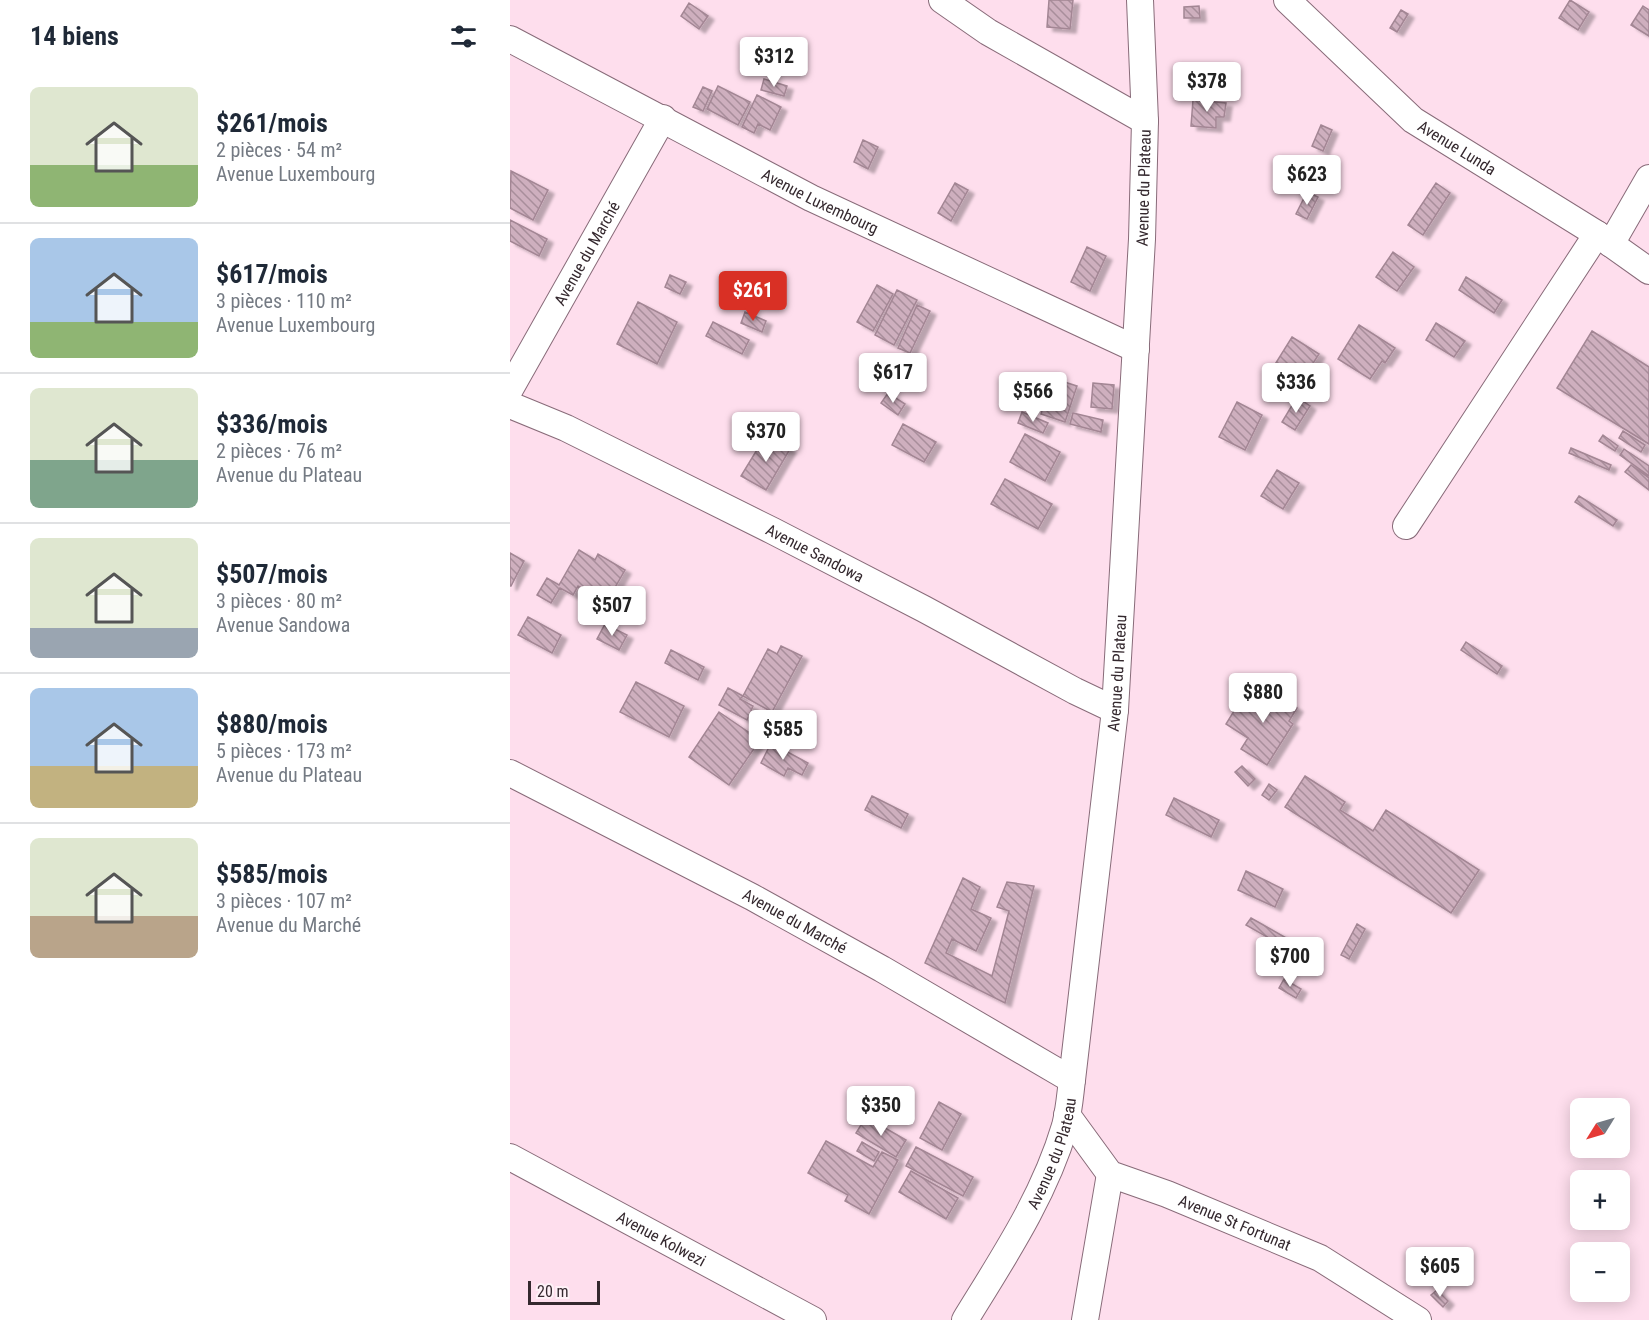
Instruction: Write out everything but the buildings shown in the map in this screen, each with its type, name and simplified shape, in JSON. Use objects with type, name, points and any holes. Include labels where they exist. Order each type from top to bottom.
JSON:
[{"type":"street","points":[[942,0],[988,32],[1145,121]]},
{"type":"street","name":"Avenue du Plateau","points":[[965,1320],[1021,1229],[1050,1166],[1067,1115],[1072,1080],[1115,710],[1142,239],[1145,121],[1140,0]]},
{"type":"street","name":"Avenue Lunda","points":[[1287,0],[1413,120],[1604,239],[1649,271]]},
{"type":"street","name":"Avenue Luxembourg","points":[[510,39],[811,198],[1136,349]]},
{"type":"street","name":"Avenue du Marché","points":[[510,389],[663,118]]},
{"type":"street","points":[[1406,526],[1604,239],[1649,178]]},
{"type":"street","name":"Avenue Sandowa","points":[[510,405],[566,429],[773,531],[1115,710]]},
{"type":"street","name":"Avenue du Marché","points":[[510,773],[752,897],[882,969],[1072,1080]]},
{"type":"street","points":[[1067,1115],[1110,1174],[1085,1320]]},
{"type":"street","name":"Avenue Kolwezi","points":[[510,1157],[813,1320]]},
{"type":"street","name":"Avenue St Fortunat","points":[[1110,1174],[1167,1194],[1320,1258],[1418,1320]]}]
